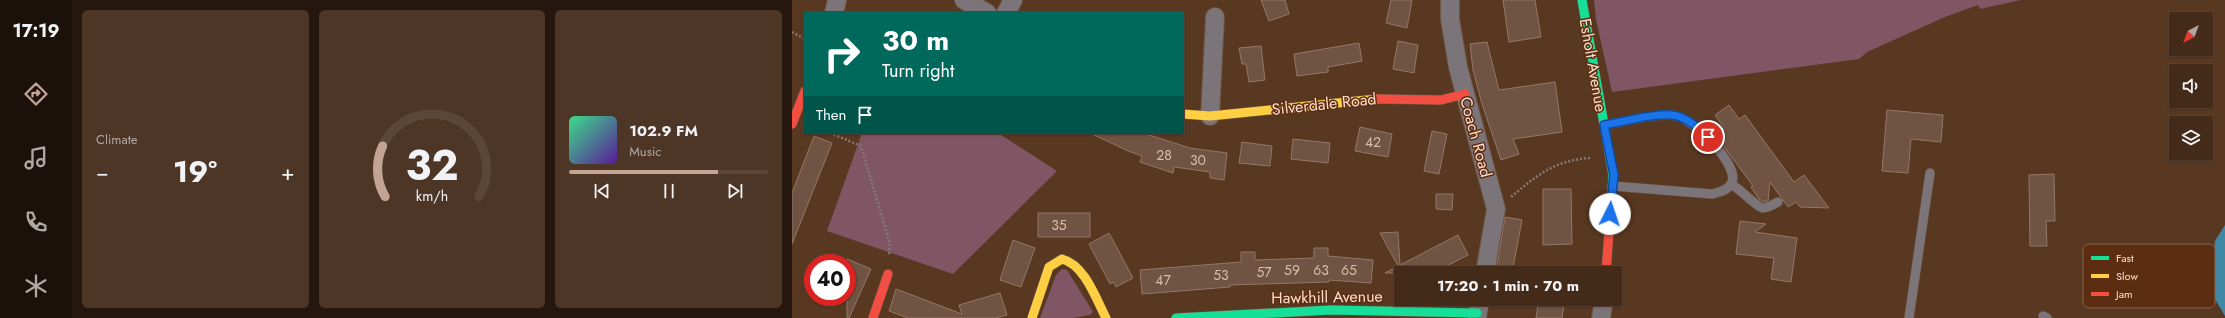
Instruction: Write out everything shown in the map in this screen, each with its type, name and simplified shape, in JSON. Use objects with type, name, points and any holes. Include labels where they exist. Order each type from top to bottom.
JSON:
[{"type":"street","points":[[834,12],[837,0]]},
{"type":"street","points":[[964,0],[985,12]]},
{"type":"street","points":[[1007,12],[1013,0]]},
{"type":"street","name":"Coach Road","points":[[1450,0],[1450,19],[1465,94],[1496,209],[1485,266]]},
{"type":"street","name":"Esholt Avenue","points":[[1582,0],[1614,175],[1606,266]]},
{"type":"street","points":[[1210,116],[1215,17]]},
{"type":"street","points":[[792,124],[804,94]]},
{"type":"street","name":"Silverdale Road","points":[[1184,114],[1210,116],[1366,99],[1396,98],[1441,100],[1465,94]]},
{"type":"street","points":[[1032,318],[1050,267],[1055,261],[1063,259],[1071,262],[1078,268],[1106,318]]},
{"type":"street","points":[[873,318],[888,274]]},
{"type":"street","points":[[1601,318],[1603,306]]},
{"type":"street","name":"Hawkhill Avenue","points":[[1176,318],[1331,310],[1478,310]]},
{"type":"lane","points":[[1604,125],[1667,114],[1679,116],[1699,129],[1720,152],[1731,168],[1732,184]]},
{"type":"lane","points":[[1910,318],[1930,173]]},
{"type":"lane","points":[[1612,186],[1712,194],[1720,192],[1732,184]]},
{"type":"lane","points":[[1732,184],[1743,191],[1760,208],[1764,208],[1778,202]]},
{"type":"path","points":[[792,32],[804,38]]},
{"type":"path","points":[[832,134],[860,146],[890,244],[888,274]]},
{"type":"path","points":[[1496,209],[1540,172],[1573,159],[1610,158]]},
{"type":"shaded area","points":[[1594,0],[2021,0],[1980,9],[1978,5],[1945,17],[1867,52],[1859,59],[1612,92],[1596,19]]},
{"type":"shaded area","points":[[862,134],[1000,134],[1057,171],[953,274],[827,231]]},
{"type":"shaded area","points":[[1062,269],[1067,270],[1093,312],[1090,315],[1073,318],[1040,318],[1056,275]]},
{"type":"water","points":[[2225,225],[2225,316],[2215,299],[2215,241]]},
{"type":"building","points":[[1261,0],[1285,0],[1289,14],[1269,21]]},
{"type":"building","points":[[1391,0],[1412,0],[1407,28],[1386,23]]},
{"type":"building","points":[[1503,0],[1535,0],[1541,37],[1509,42]]},
{"type":"building","points":[[1398,41],[1418,45],[1414,73],[1393,69]]},
{"type":"building","points":[[1487,42],[1499,90],[1555,82],[1562,132],[1513,139],[1519,154],[1501,160],[1482,104],[1473,70],[1470,44]]},
{"type":"building","points":[[1359,43],[1362,61],[1328,67],[1328,72],[1297,76],[1294,54]]},
{"type":"building","points":[[1261,46],[1265,80],[1249,82],[1246,64],[1242,64],[1239,48]]},
{"type":"building","points":[[1729,105],[1739,119],[1745,115],[1794,182],[1804,175],[1829,208],[1800,207],[1796,202],[1788,207],[1770,182],[1768,201],[1764,202],[1759,199],[1751,187],[1753,186],[1722,144],[1726,141],[1719,131],[1724,128],[1715,115]]},
{"type":"building","points":[[1887,110],[1943,115],[1941,142],[1911,139],[1908,173],[1882,171]]},
{"type":"building","points":[[1360,127],[1392,134],[1388,157],[1355,151]]},
{"type":"building","points":[[1432,131],[1447,134],[1439,174],[1424,171]]},
{"type":"building","points":[[1092,134],[1146,134],[1190,148],[1227,153],[1224,180],[1210,178],[1210,172],[1174,167],[1173,173],[1140,162],[1142,156]]},
{"type":"building","points":[[814,136],[832,143],[792,244],[792,193]]},
{"type":"building","points":[[1293,139],[1330,143],[1328,163],[1291,159]]},
{"type":"building","points":[[1242,142],[1272,146],[1270,166],[1239,163]]},
{"type":"building","points":[[2054,174],[2055,221],[2046,221],[2047,246],[2030,246],[2029,175]]},
{"type":"building","points":[[1543,189],[1571,189],[1572,244],[1543,245]]},
{"type":"building","points":[[1436,194],[1453,194],[1452,210],[1436,209]]},
{"type":"building","points":[[1038,213],[1090,213],[1090,237],[1038,237]]},
{"type":"building","points":[[1505,217],[1522,220],[1513,266],[1497,266]]},
{"type":"building","points":[[1740,221],[1766,224],[1755,232],[1797,238],[1791,282],[1771,279],[1774,258],[1736,254]]},
{"type":"building","points":[[1398,232],[1400,265],[1458,235],[1468,255],[1447,266],[1398,266],[1380,233]]},
{"type":"building","points":[[1109,233],[1133,278],[1116,287],[1113,282],[1110,284],[1089,244]]},
{"type":"building","points":[[1013,240],[1035,248],[1021,287],[1000,280]]},
{"type":"building","points":[[1314,248],[1328,248],[1328,256],[1373,260],[1371,283],[1329,280],[1329,282],[1230,285],[1230,287],[1142,294],[1140,270],[1241,262],[1241,252],[1255,252],[1255,260],[1314,258]]},
{"type":"building","points":[[856,263],[871,269],[856,302]]},
{"type":"building","points":[[1394,268],[1394,273],[1385,273]]},
{"type":"building","points":[[896,289],[962,314],[959,305],[1000,293],[1007,315],[995,318],[908,318],[889,311]]},
{"type":"building","points":[[847,306],[854,306],[849,318],[847,318]]},
{"type":"building","points":[[1538,306],[1564,306],[1562,318],[1536,318]]},
{"type":"traffic: fast","points":[[1582,0],[1613,175],[1611,204]]},
{"type":"traffic: fast","points":[[1176,318],[1331,310],[1477,313]]},
{"type":"traffic: slow","points":[[1184,114],[1210,116],[1377,99]]},
{"type":"traffic: slow","points":[[1032,318],[1049,267],[1062,259],[1070,262],[1083,275],[1094,293],[1106,318]]},
{"type":"traffic: jam","points":[[792,124],[804,94]]},
{"type":"traffic: jam","points":[[1377,99],[1441,100],[1465,94]]},
{"type":"traffic: jam","points":[[1607,266],[1611,204]]},
{"type":"traffic: jam","points":[[873,318],[888,274]]},
{"type":"route","points":[[1610,214],[1614,175],[1604,125],[1667,114],[1679,116],[1689,121],[1708,137]]}]
